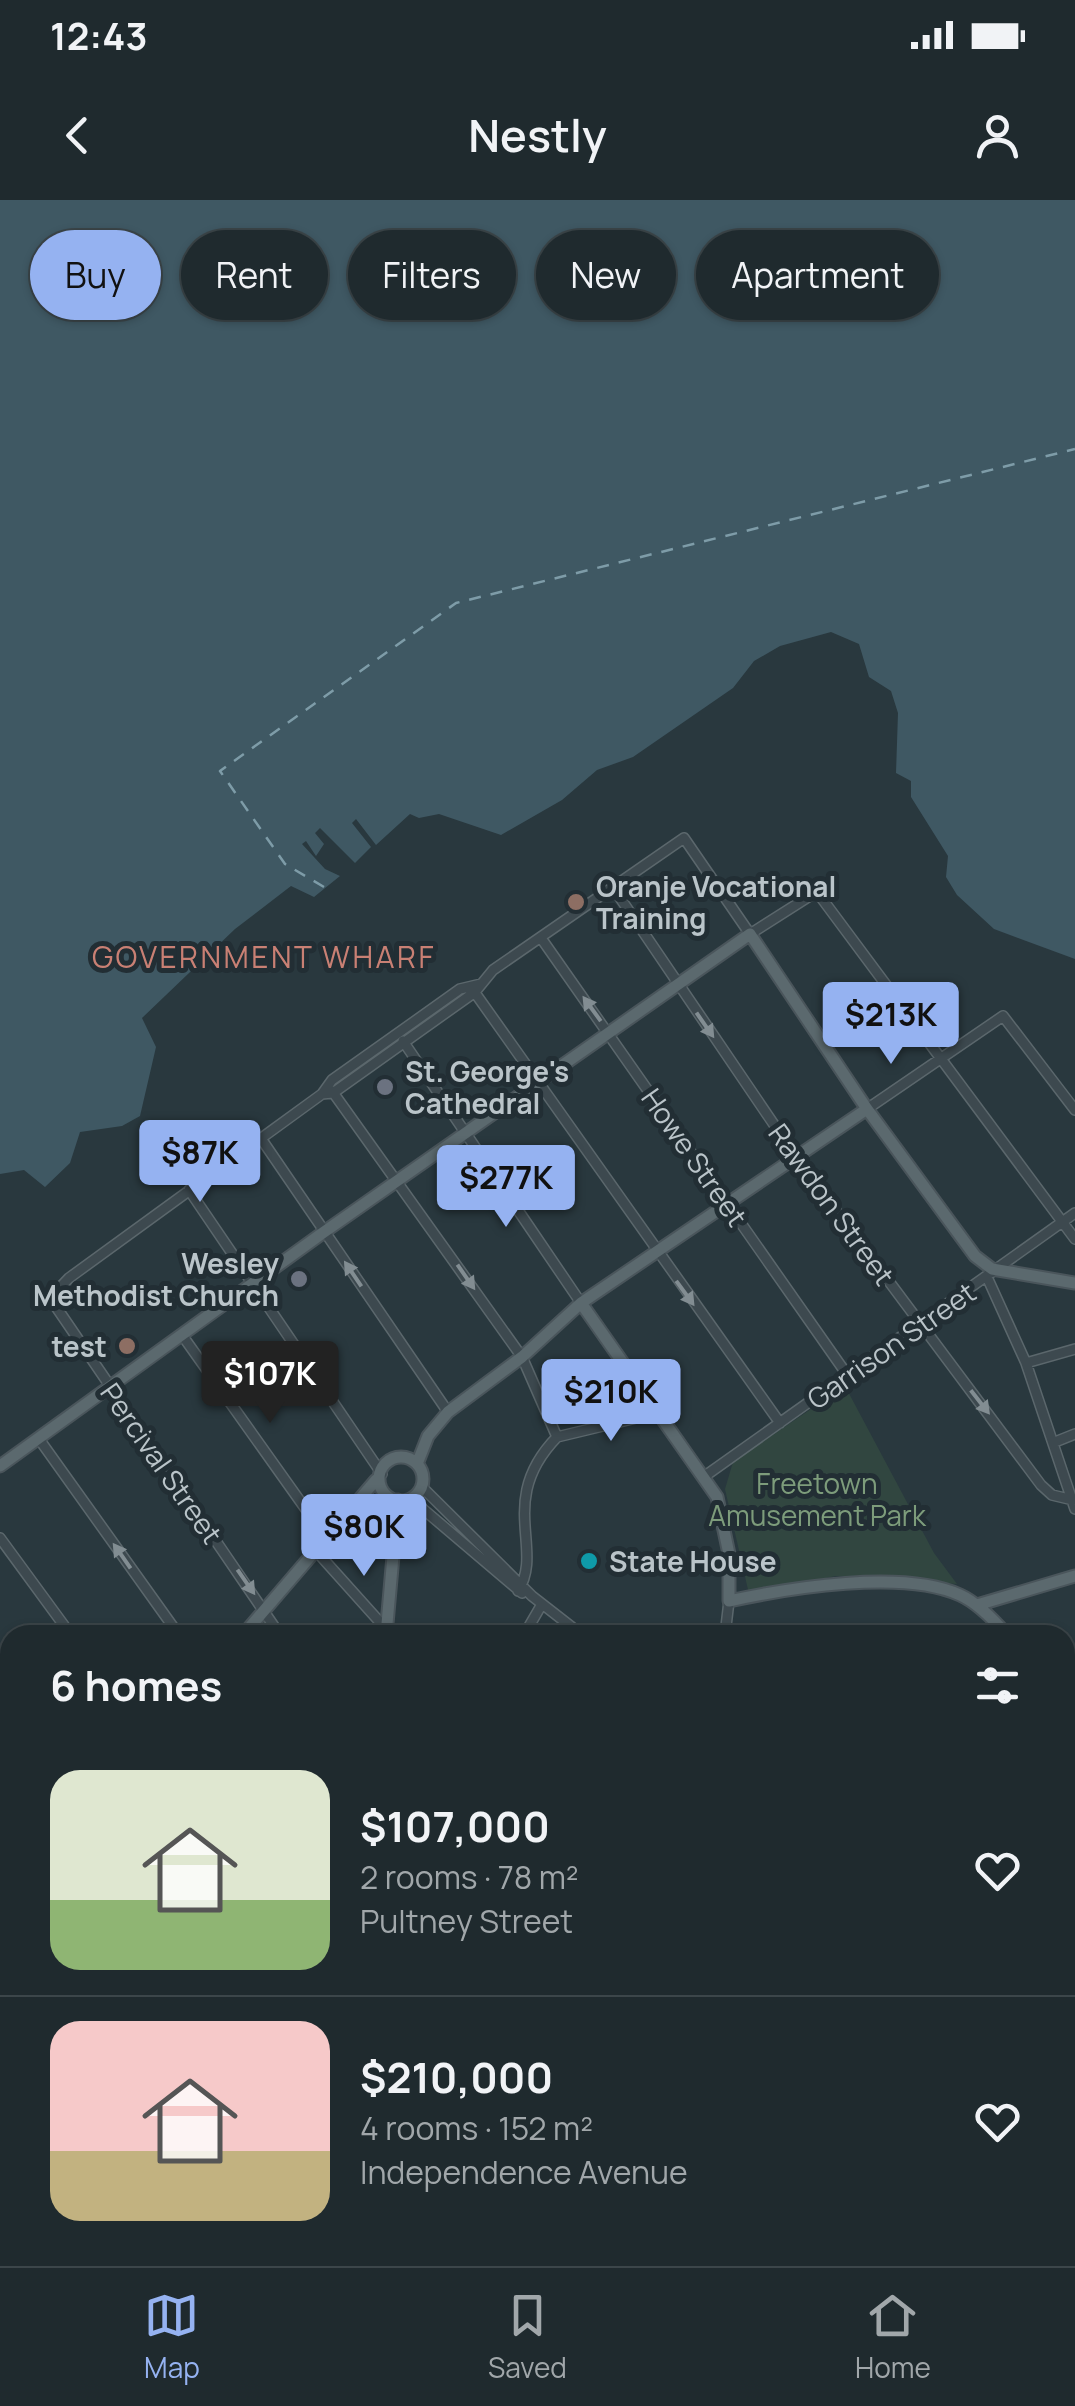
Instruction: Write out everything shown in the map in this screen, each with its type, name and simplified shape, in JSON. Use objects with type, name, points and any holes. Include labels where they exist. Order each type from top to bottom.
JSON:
[{"type":"main road","points":[[0,1466],[462,1134],[750,934],[867,1109],[990,1273],[1075,1283]]},
{"type":"main road","points":[[252,1625],[398,1455],[428,1436],[448,1412],[522,1357],[581,1303],[867,1109]]},
{"type":"main road","points":[[581,1303],[704,1476],[724,1522],[729,1600],[795,1587],[865,1584],[949,1590],[977,1605],[997,1625]]},
{"type":"main road","points":[[352,1508],[396,1498],[422,1486],[418,1464],[428,1436]]},
{"type":"main road","points":[[398,1455],[418,1464]]},
{"type":"main road","points":[[379,1477],[396,1498]]},
{"type":"main road","points":[[388,1625],[396,1522],[387,1512],[396,1498]]},
{"type":"main road","points":[[977,1605],[1075,1576]]},
{"type":"street","points":[[379,1477],[254,1282],[189,1190],[684,838],[750,934],[818,894],[1075,1239]]},
{"type":"street","name":"Rawdon Street","points":[[612,886],[796,1157],[1041,1485],[1052,1495],[1073,1498]]},
{"type":"street","name":"Howe Street","points":[[541,938],[848,1376]]},
{"type":"street","points":[[475,987],[655,1252],[780,1423]]},
{"type":"street","points":[[867,1109],[1003,1016],[1075,1110]]},
{"type":"street","points":[[401,1039],[462,1134],[581,1303]]},
{"type":"street","points":[[327,1091],[522,1357],[557,1437]]},
{"type":"street","points":[[262,1140],[448,1412]]},
{"type":"street","name":"Percival Street","points":[[189,1190],[55,1290],[50,1298],[55,1311],[274,1625]]},
{"type":"street","name":"Garrison Street","points":[[704,1476],[1075,1213]]},
{"type":"street","points":[[990,1273],[1073,1498]]},
{"type":"street","points":[[182,1335],[327,1539]]},
{"type":"street","points":[[1026,1363],[1075,1349]]},
{"type":"street","points":[[520,1587],[526,1488],[539,1458],[557,1437],[657,1413]]},
{"type":"street","points":[[1055,1442],[1075,1434]]},
{"type":"street","points":[[39,1439],[172,1625]]},
{"type":"street","points":[[422,1486],[520,1587]]},
{"type":"street","points":[[396,1498],[567,1625]]},
{"type":"street","points":[[0,1538],[65,1625]]},
{"type":"street","points":[[317,1552],[380,1625]]},
{"type":"street","points":[[726,1625],[729,1600]]},
{"type":"street","points":[[530,1625],[542,1604]]},
{"type":"green space","name":"Freetown Amusement Park","points":[[845,1386],[934,1553],[957,1584],[836,1576],[749,1594],[725,1489],[733,1462]]},
{"type":"water","points":[[0,200],[1075,200],[1075,959],[994,929],[957,895],[946,877],[948,856],[911,797],[911,781],[896,773],[898,713],[891,691],[869,677],[859,644],[831,632],[780,646],[754,661],[733,688],[633,757],[597,770],[562,800],[501,835],[439,814],[419,818],[410,814],[376,845],[356,819],[352,823],[371,847],[355,863],[320,828],[315,833],[324,844],[316,856],[306,841],[302,844],[325,869],[340,876],[314,897],[291,886],[235,929],[142,1018],[156,1047],[140,1116],[122,1126],[80,1132],[70,1163],[45,1187],[24,1170],[0,1174]]},
{"type":"ferry route","points":[[324,887],[285,864],[220,771],[456,603],[1075,449]]},
{"type":"place","name":"Oranje Vocational Training","points":[[576,902]]},
{"type":"place","name":"St. George's Cathedral","points":[[385,1087]]},
{"type":"place","name":"Wesley Methodist Church","points":[[299,1279]]},
{"type":"place","name":"test","points":[[127,1346]]},
{"type":"place","name":"State House","points":[[589,1561]]},
{"type":"district","name":"GOVERNMENT WHARF","points":[[264,956]]}]
